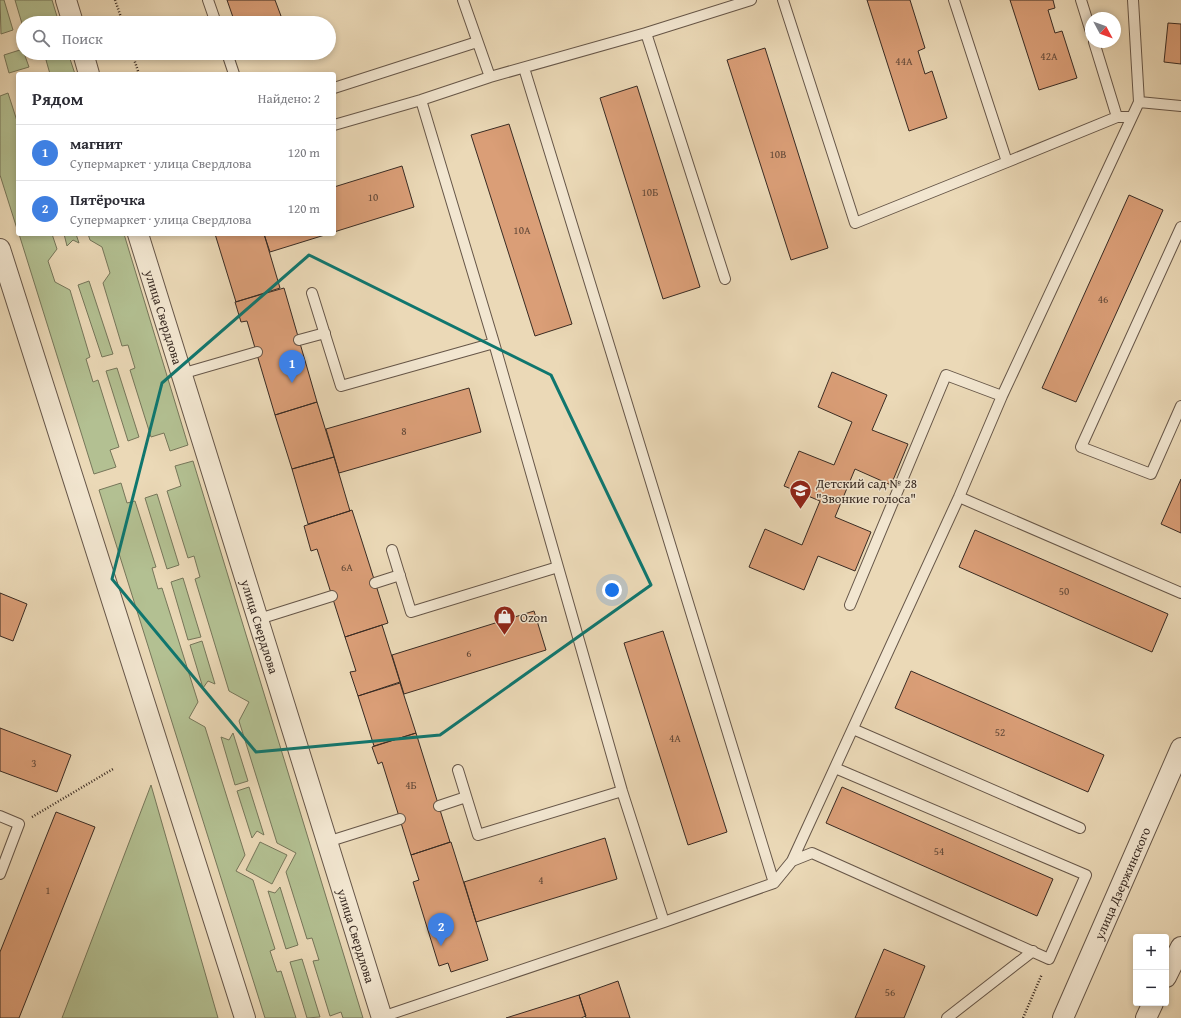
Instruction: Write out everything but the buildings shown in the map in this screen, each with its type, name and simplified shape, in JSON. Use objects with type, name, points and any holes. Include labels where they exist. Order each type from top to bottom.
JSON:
[{"type":"street","points":[[66,0],[71,16]]},
{"type":"street","points":[[85,60],[88,72]]},
{"type":"street","name":"улица Свердлова","points":[[139,236],[382,1018]]},
{"type":"street","points":[[0,249],[245,1018]]},
{"type":"street","name":"улица Дзержинского","points":[[1063,1018],[1181,748]]},
{"type":"street","points":[[1169,971],[1181,947]]},
{"type":"street","points":[[1146,1018],[1152,1006]]},
{"type":"lane","points":[[208,0],[214,16]]},
{"type":"lane","points":[[463,0],[490,77]]},
{"type":"lane","points":[[336,124],[421,100],[490,77],[646,33],[751,0]]},
{"type":"lane","points":[[783,0],[855,224],[1118,117],[1132,117]]},
{"type":"lane","points":[[954,0],[1007,162]]},
{"type":"lane","points":[[1081,0],[1085,13]]},
{"type":"lane","points":[[382,1018],[664,922],[774,882],[792,861],[959,497],[1002,396],[1139,102],[1133,0]]},
{"type":"lane","points":[[646,33],[726,279]]},
{"type":"lane","points":[[336,87],[477,42]]},
{"type":"lane","points":[[1096,48],[1118,117]]},
{"type":"lane","points":[[229,60],[233,72]]},
{"type":"lane","points":[[524,68],[774,882]]},
{"type":"lane","points":[[421,100],[494,343],[622,791],[664,922]]},
{"type":"lane","points":[[1139,102],[1181,106]]},
{"type":"lane","points":[[1181,227],[1081,447],[1151,474],[1181,406]]},
{"type":"lane","points":[[312,293],[341,386],[494,343]]},
{"type":"lane","points":[[299,340],[325,333]]},
{"type":"lane","points":[[181,374],[257,352]]},
{"type":"lane","points":[[850,605],[946,375],[1002,396]]},
{"type":"lane","points":[[959,497],[1181,593]]},
{"type":"lane","points":[[392,550],[411,612],[558,567]]},
{"type":"lane","points":[[375,583],[400,575]]},
{"type":"lane","points":[[259,619],[332,596]]},
{"type":"lane","points":[[853,729],[1080,828]]},
{"type":"lane","points":[[792,861],[812,853],[1049,958],[1086,876],[835,768]]},
{"type":"lane","points":[[458,770],[478,835],[622,791]]},
{"type":"lane","points":[[439,806],[466,797]]},
{"type":"lane","points":[[0,816],[19,824],[0,874]]},
{"type":"lane","points":[[327,842],[400,819]]},
{"type":"lane","points":[[947,1018],[1033,951]]},
{"type":"path","points":[[115,0],[120,16]]},
{"type":"path","points":[[134,60],[138,72]]},
{"type":"path","points":[[19,824],[113,769]]},
{"type":"path","points":[[1023,1018],[1049,958]]},
{"type":"highlighted area","points":[[309,255],[551,375],[651,585],[440,735],[256,752],[112,579],[162,383]]},
{"type":"green space","points":[[0,0],[4,0],[13,30],[1,34]]},
{"type":"green space","points":[[15,0],[52,0],[57,16],[20,16]]},
{"type":"green space","points":[[16,51],[16,60],[26,60],[29,67],[9,73],[4,55]]},
{"type":"green space","points":[[46,60],[70,60],[74,72],[49,72]]},
{"type":"green space","points":[[8,93],[16,118],[16,226],[0,175],[0,96]]},
{"type":"green space","points":[[20,236],[53,236],[57,249],[48,261],[55,282],[70,290],[90,357],[86,359],[93,382],[98,380],[119,447],[110,450],[116,467],[94,474]]},
{"type":"green space","points":[[64,236],[77,236],[79,243],[73,240],[67,246]]},
{"type":"green space","points":[[89,236],[125,236],[188,445],[170,451],[164,433],[151,437],[130,370],[135,368],[128,345],[122,346],[103,283],[110,273],[102,247],[90,240]]},
{"type":"green space","points":[[89,281],[113,354],[102,357],[78,285]]},
{"type":"green space","points":[[117,368],[139,437],[128,441],[106,371]]},
{"type":"green space","points":[[193,461],[363,1018],[343,1018],[341,1012],[330,1016],[313,961],[319,960],[312,938],[307,939],[286,872],[296,853],[277,843],[239,721],[249,702],[229,691],[195,579],[200,577],[194,556],[188,558],[167,491],[181,486],[175,466]]},
{"type":"green space","points":[[121,483],[127,503],[135,501],[156,567],[152,568],[158,589],[162,588],[198,702],[189,718],[205,727],[245,855],[236,871],[253,880],[275,949],[270,951],[277,972],[281,971],[296,1018],[265,1018],[99,490]]},
{"type":"green space","points":[[157,494],[179,565],[167,569],[145,498]]},
{"type":"green space","points":[[183,578],[201,637],[188,640],[171,582]]},
{"type":"green space","points":[[202,641],[215,684],[208,681],[203,688],[190,645]]},
{"type":"green space","points":[[233,733],[248,781],[235,785],[221,737],[229,740]]},
{"type":"green space","points":[[151,785],[218,1018],[62,1018]]},
{"type":"green space","points":[[249,787],[264,835],[257,831],[252,838],[237,791]]},
{"type":"green space","points":[[260,842],[287,855],[272,884],[246,870]]},
{"type":"green space","points":[[280,887],[298,945],[286,949],[268,891],[275,893]]},
{"type":"green space","points":[[302,959],[320,1017],[307,1018],[290,962]]},
{"type":"place","name":"магнит","points":[[292,383]]},
{"type":"place","name":"Детский сад № 28 \"Звонкие голоса\"","points":[[800,510]]},
{"type":"place","name":"Ozon","points":[[505,636]]},
{"type":"place","name":"Пятёрочка","points":[[441,946]]}]
